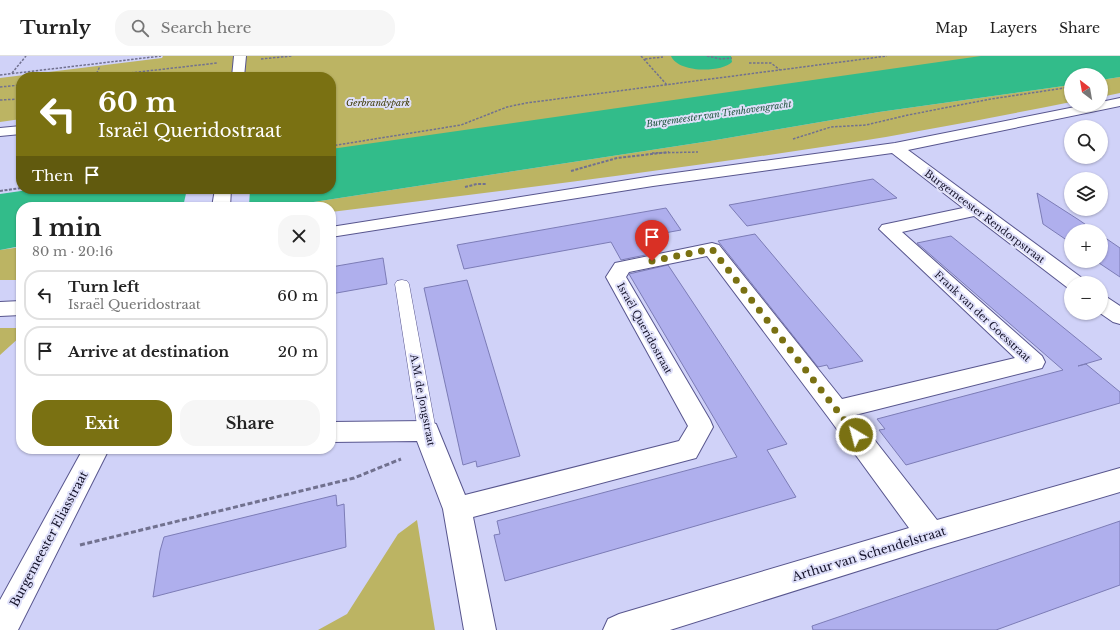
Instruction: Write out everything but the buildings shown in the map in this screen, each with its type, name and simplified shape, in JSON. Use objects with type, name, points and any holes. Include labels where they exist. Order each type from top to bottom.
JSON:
[{"type":"street","points":[[239,72],[240,59]]},
{"type":"street","points":[[336,231],[653,181],[895,148],[1120,102]]},
{"type":"street","points":[[2,135],[16,131]]},
{"type":"street","name":"Burgemeester Rendorpstraat","points":[[895,148],[1066,276]]},
{"type":"street","name":"Frank van der Goesstraat","points":[[837,410],[1034,362],[888,229],[977,210]]},
{"type":"street","name":"Israël Queridostraat","points":[[457,509],[687,450],[701,427],[616,277],[622,267],[712,249],[837,410],[931,535]]},
{"type":"street","points":[[0,309],[16,308]]},
{"type":"street","points":[[1108,308],[1120,317]]},
{"type":"street","points":[[336,432],[429,439]]},
{"type":"street","name":"A.M. de Jongstraat","points":[[429,439],[457,509],[480,630]]},
{"type":"street","name":"Burgemeester Eliasstraat","points":[[1,630],[93,454]]},
{"type":"street","name":"Arthur van Schendelstraat","points":[[619,630],[650,626],[931,535],[1120,480]]},
{"type":"lane","name":"A.M. de Jongstraat","points":[[402,284],[429,439]]},
{"type":"path","points":[[12,73],[26,56]]},
{"type":"path","points":[[21,72],[161,56]]},
{"type":"path","points":[[240,59],[292,56]]},
{"type":"path","points":[[641,56],[667,85]]},
{"type":"path","points":[[707,56],[721,59],[732,58]]},
{"type":"path","points":[[336,145],[462,125],[507,108],[526,103],[887,56]]},
{"type":"path","points":[[644,59],[663,57]]},
{"type":"path","points":[[142,72],[216,64],[217,60]]},
{"type":"path","points":[[749,63],[772,63],[781,70]]},
{"type":"path","points":[[97,72],[100,66]]},
{"type":"path","points":[[0,75],[16,73]]},
{"type":"path","points":[[0,87],[16,85]]},
{"type":"path","points":[[791,139],[832,127],[866,124],[991,99],[1064,88]]},
{"type":"path","points":[[0,100],[16,99]]},
{"type":"path","points":[[568,172],[581,167],[624,157],[678,151],[701,152]]},
{"type":"path","points":[[464,188],[477,184],[490,184]]},
{"type":"path","points":[[0,191],[16,189]]},
{"type":"path","points":[[40,555],[354,478],[429,439]]},
{"type":"green space","name":"Gerbrandypark","points":[[163,56],[1033,56],[336,156],[336,72],[49,72],[162,58]]},
{"type":"green space","name":"Gerbrandypark","points":[[16,76],[16,120],[0,122],[0,78]]},
{"type":"green space","points":[[1120,77],[1120,93],[1108,96],[1108,79]]},
{"type":"green space","points":[[1064,86],[1064,103],[928,129],[778,154],[336,211],[336,202],[314,202],[710,141],[879,112]]},
{"type":"green space","points":[[16,248],[16,280],[0,280],[0,250]]},
{"type":"green space","points":[[0,328],[16,328],[16,341],[0,355]]},
{"type":"green space","points":[[417,520],[435,630],[318,630],[347,614],[398,534]]},
{"type":"water","points":[[671,56],[731,56],[732,62],[727,66],[719,68],[700,70],[682,66],[675,62]]},
{"type":"water","name":"Burgemeester van Tienhovengracht","points":[[981,56],[1120,56],[1120,77],[1108,79],[1108,68],[1064,68],[1064,86],[879,112],[710,141],[314,202],[16,202],[16,247],[0,250],[0,194],[16,192],[16,194],[336,194],[336,148]]},
{"type":"pier","points":[[186,194],[250,194],[249,202],[184,202]]},
{"type":"route","points":[[652,261],[712,249],[856,435]]}]
